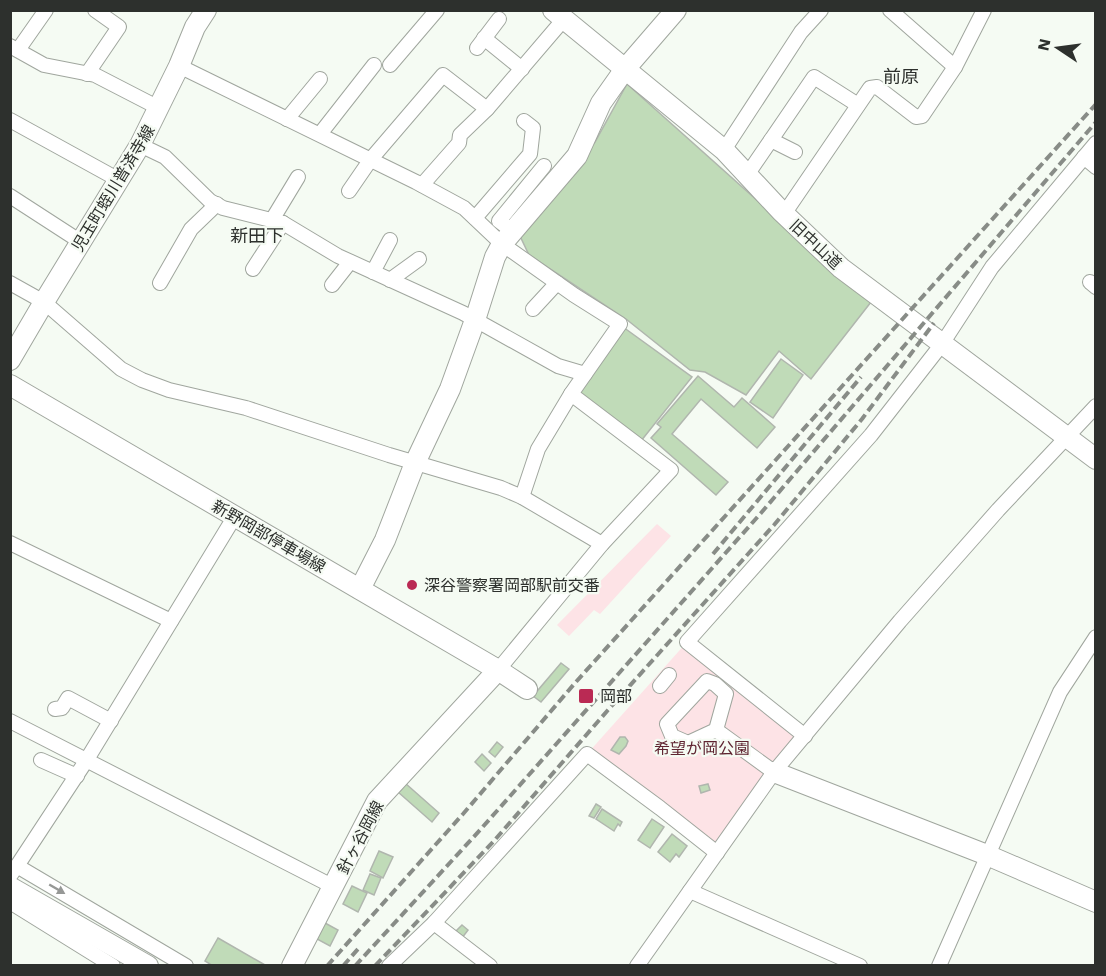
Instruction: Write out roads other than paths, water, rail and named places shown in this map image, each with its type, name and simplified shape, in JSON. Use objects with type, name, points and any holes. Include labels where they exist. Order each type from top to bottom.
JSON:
[{"type":"street","points":[[46,10],[14,48],[44,65],[95,75],[159,108]]},
{"type":"street","points":[[87,74],[119,27],[95,10]]},
{"type":"street","name":"児玉町蛭川普済寺線","points":[[10,360],[140,145],[179,66],[195,27],[206,10]]},
{"type":"street","points":[[390,65],[436,10]]},
{"type":"street","points":[[360,589],[385,540],[415,463],[450,389],[495,257],[507,238],[577,156],[601,104],[625,69],[676,10]]},
{"type":"street","points":[[724,150],[801,32],[821,10]]},
{"type":"street","points":[[890,10],[955,67]]},
{"type":"street","points":[[784,214],[870,88],[877,87],[916,117],[922,116],[955,67],[984,10]]},
{"type":"street","points":[[422,185],[459,143],[460,135],[487,109],[522,69],[559,15]]},
{"type":"street","name":"旧中山道","points":[[559,15],[724,150],[784,214],[841,268],[1095,459]]},
{"type":"street","points":[[499,19],[481,43],[522,69]]},
{"type":"street","points":[[320,135],[374,65]]},
{"type":"street","points":[[179,66],[465,208],[475,218],[507,238],[557,283],[620,324],[571,394],[538,449],[522,497]]},
{"type":"street","points":[[350,191],[370,159],[443,75],[487,109]]},
{"type":"street","points":[[747,175],[814,77],[858,105]]},
{"type":"street","points":[[287,119],[320,79]]},
{"type":"street","points":[[10,120],[120,180]]},
{"type":"street","points":[[475,218],[530,154],[533,128],[524,121]]},
{"type":"street","points":[[771,140],[795,152]]},
{"type":"street","points":[[805,736],[687,642],[871,435],[942,345],[992,267],[1095,143]]},
{"type":"street","points":[[140,145],[165,157],[210,201],[223,208],[278,221],[350,262],[475,320],[558,366],[585,374]]},
{"type":"street","points":[[1084,157],[1095,167]]},
{"type":"street","points":[[507,238],[498,221],[544,166]]},
{"type":"street","points":[[253,269],[298,177]]},
{"type":"street","points":[[10,196],[81,242]]},
{"type":"street","points":[[160,283],[191,229],[217,204]]},
{"type":"street","points":[[373,272],[390,240]]},
{"type":"street","points":[[390,280],[418,259]]},
{"type":"street","points":[[332,285],[350,262]]},
{"type":"street","points":[[10,283],[44,302],[121,369],[142,380],[169,390],[246,408],[415,463],[501,488],[522,497],[603,544]]},
{"type":"street","points":[[533,309],[557,283]]},
{"type":"street","name":"新野岡部停車場線","points":[[10,385],[527,689]]},
{"type":"street","points":[[498,670],[603,544],[671,470],[571,394]]},
{"type":"street","points":[[637,966],[774,772],[900,621],[1095,405]]},
{"type":"street","points":[[186,966],[14,871],[86,761],[235,516]]},
{"type":"street","points":[[10,543],[171,621]]},
{"type":"street","points":[[939,966],[1060,692],[1095,637]]},
{"type":"street","name":"針ヶ谷岡線","points":[[292,966],[377,801],[498,670]]},
{"type":"street","points":[[707,681],[715,684],[726,694],[716,730],[688,743],[672,736],[667,724],[707,681]]},
{"type":"street","points":[[55,709],[62,708],[68,698],[111,720]]},
{"type":"street","points":[[10,721],[334,887]]},
{"type":"street","points":[[716,730],[774,772],[987,855],[1095,902]]},
{"type":"street","points":[[389,966],[434,923],[587,754],[717,853]]},
{"type":"street","points":[[41,760],[76,776]]},
{"type":"street","points":[[10,887],[148,966]]},
{"type":"street","points":[[690,891],[860,966]]},
{"type":"street","points":[[10,902],[113,966]]},
{"type":"street","points":[[434,923],[490,966]]},
{"type":"railway","points":[[327,966],[463,814],[575,683],[1096,104]]},
{"type":"railway","points":[[355,966],[480,830],[761,513],[1096,122]]},
{"type":"railway","points":[[375,966],[493,842],[774,525],[862,419],[934,323]]},
{"type":"railway","points":[[713,554],[861,377]]},
{"type":"railway","points":[[343,966],[358,949]]},
{"type":"place","name":"深谷警察署岡部駅前交番","points":[[412,585]]},
{"type":"place","name":"岡部","points":[[586,696]]},
{"type":"district","name":"前原","points":[[901,77]]},
{"type":"district","name":"新田下","points":[[257,236]]},
{"type":"park label","name":"希望が岡公園","points":[[702,748]]}]
